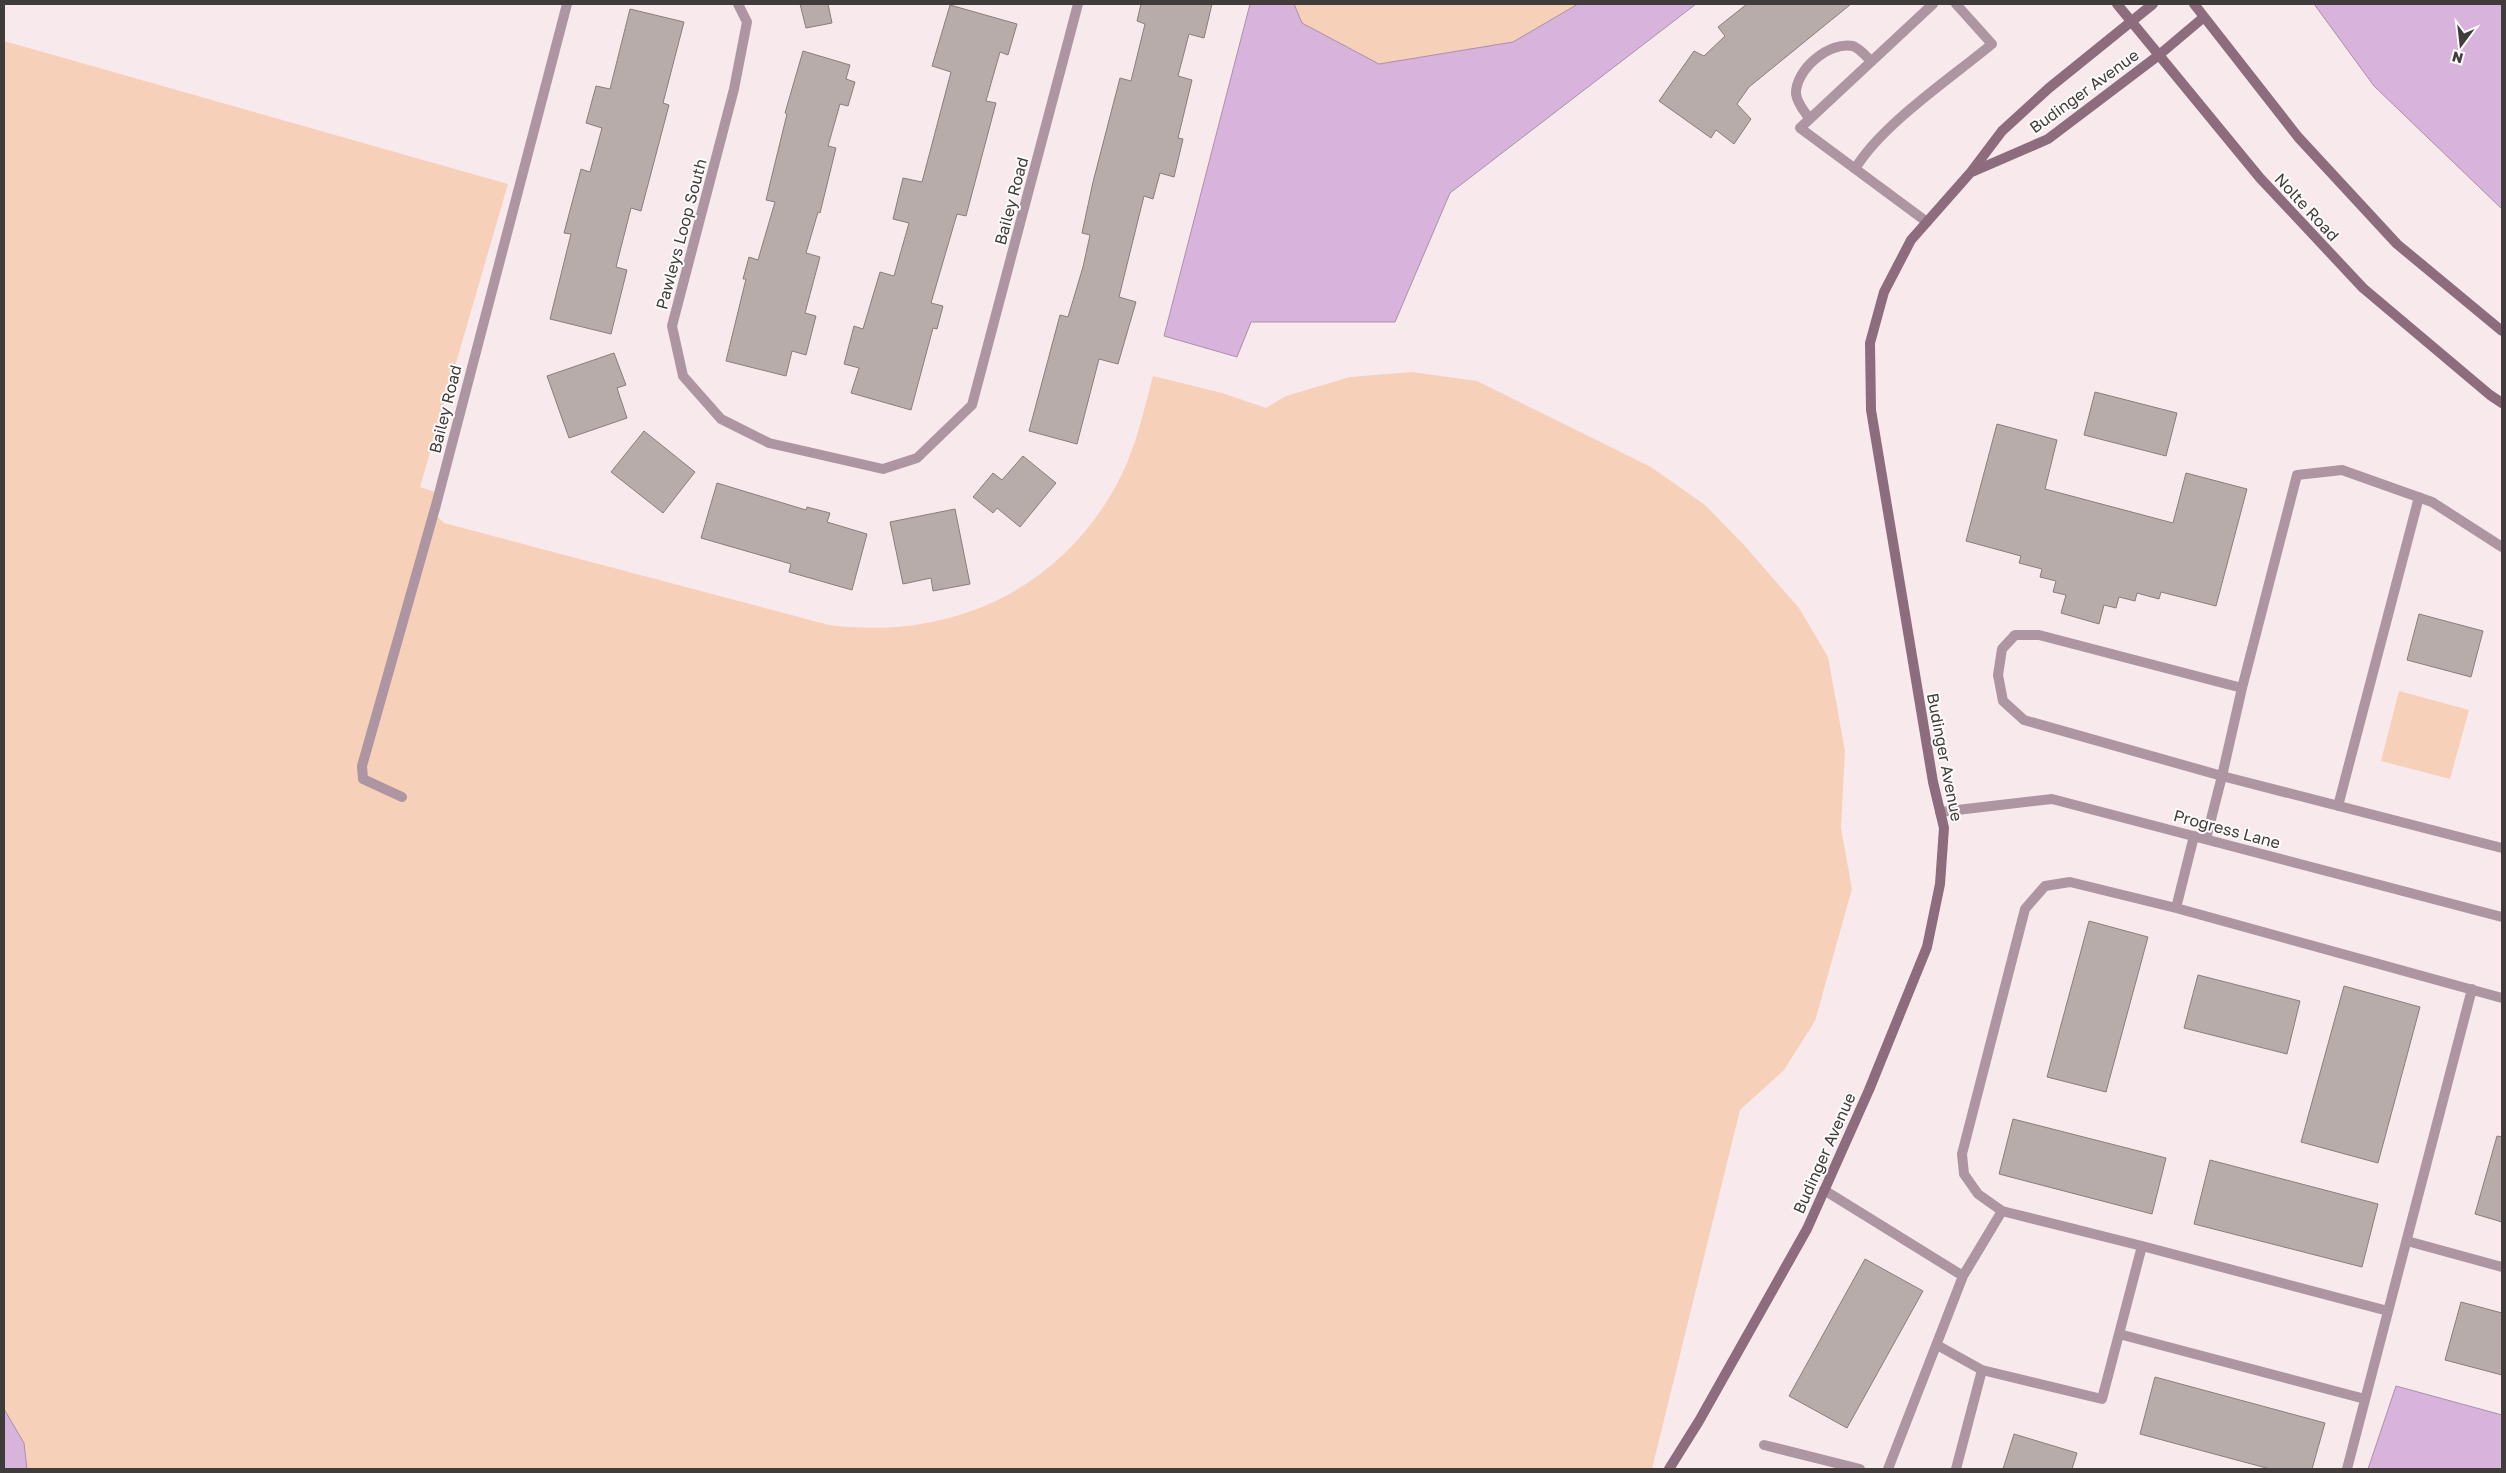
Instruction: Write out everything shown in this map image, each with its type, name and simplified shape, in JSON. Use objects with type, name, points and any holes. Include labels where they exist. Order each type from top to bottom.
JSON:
[{"type":"street","name":"Bailey Road","points":[[402,797],[363,779],[362,766],[436,505],[567,4]]},
{"type":"street","name":"Pawleys Loop South","points":[[738,4],[747,22],[734,89],[672,326],[683,376],[721,419],[769,443],[883,468],[916,458],[972,405]]},
{"type":"street","name":"Bailey Road","points":[[972,405],[1078,4]]},
{"type":"street","points":[[1927,222],[1800,128],[1933,4]]},
{"type":"street","points":[[1855,169],[1866,151],[1992,44],[1956,4]]},
{"type":"street","name":"Nolte Road","points":[[2117,4],[2260,178],[2362,288],[2502,403]]},
{"type":"street","name":"Budinger Avenue","points":[[1668,1469],[1699,1422],[1807,1229],[1869,1090],[1927,947],[1940,884],[1944,828],[1933,782],[1871,410],[1870,343],[1884,292],[1912,240],[1971,172],[2002,132],[2049,88],[2153,4]]},
{"type":"street","points":[[2194,4],[2298,136],[2397,244],[2502,331]]},
{"type":"street","name":"Budinger Avenue","points":[[1971,172],[2048,139],[2159,55],[2204,17]]},
{"type":"street","points":[[1809,118],[1798,103],[1796,94],[1799,78],[1810,64],[1831,48],[1844,45],[1855,47],[1871,61]]},
{"type":"street","points":[[2206,839],[2242,688],[2297,475],[2342,470],[2419,497],[2432,502],[2502,547]]},
{"type":"street","points":[[2338,806],[2419,497]]},
{"type":"street","points":[[2242,688],[2040,635],[2015,635],[2002,649],[1998,675],[2003,701],[2024,720],[2222,776],[2502,848]]},
{"type":"street","name":"Progress Lane","points":[[1940,812],[2052,799],[2502,916]]},
{"type":"street","points":[[2176,908],[2194,836]]},
{"type":"street","points":[[2388,1311],[2002,1211],[1978,1194],[1964,1174],[1962,1154],[2025,909],[2045,886],[2070,882],[2176,908],[2502,998]]},
{"type":"street","points":[[2347,1469],[2472,989]]},
{"type":"street","points":[[1824,1190],[1964,1276]]},
{"type":"street","points":[[1888,1469],[1964,1276],[2002,1211]]},
{"type":"street","points":[[2407,1241],[2502,1267]]},
{"type":"street","points":[[1937,1345],[1982,1370],[2102,1398],[2142,1246]]},
{"type":"street","points":[[2119,1334],[2365,1399]]},
{"type":"street","points":[[1956,1469],[1982,1370]]},
{"type":"street","points":[[1764,1444],[1860,1469]]},
{"type":"shaded area","points":[[1250,4],[1294,4],[1302,23],[1379,64],[1513,42],[1578,4],[1696,4],[1450,193],[1395,322],[1251,322],[1237,357],[1164,336]]},
{"type":"shaded area","points":[[1294,4],[1578,4],[1513,42],[1379,64],[1301,23]]},
{"type":"shaded area","points":[[2314,4],[2502,4],[2502,209],[2374,86]]},
{"type":"shaded area","points":[[4,41],[508,184],[420,487],[441,494],[437,516],[444,523],[829,625],[875,628],[919,624],[961,614],[1001,598],[1037,576],[1070,548],[1098,514],[1122,474],[1136,438],[1153,376],[1222,393],[1266,408],[1286,396],[1350,377],[1412,372],[1477,381],[1651,467],[1705,505],[1744,545],[1799,608],[1828,657],[1845,751],[1841,828],[1852,889],[1815,1021],[1784,1070],[1740,1110],[1652,1469],[27,1469],[23,1443],[4,1409]]},
{"type":"shaded area","points":[[2399,691],[2469,710],[2450,779],[2381,761]]},
{"type":"shaded area","points":[[2396,1386],[2502,1415],[2502,1469],[2368,1469]]},
{"type":"shaded area","points":[[4,1409],[24,1443],[27,1469],[4,1469]]},
{"type":"building","points":[[800,4],[828,4],[832,23],[806,28]]},
{"type":"building","points":[[1141,4],[1212,4],[1204,38],[1189,34],[1178,76],[1192,80],[1178,138],[1183,139],[1174,177],[1160,173],[1153,199],[1144,196],[1119,297],[1136,302],[1118,364],[1099,359],[1077,444],[1029,431],[1060,315],[1068,317],[1083,267],[1090,235],[1082,233],[1093,182],[1120,78],[1131,81],[1145,24],[1137,21]]},
{"type":"building","points":[[1747,4],[1851,4],[1749,87],[1737,104],[1751,119],[1734,144],[1716,130],[1711,138],[1659,101],[1694,51],[1704,56],[1725,36],[1718,27]]},
{"type":"building","points":[[950,5],[1017,24],[1008,55],[1000,52],[986,101],[996,103],[966,216],[957,214],[931,303],[943,306],[937,329],[933,328],[911,410],[851,393],[859,368],[844,364],[854,326],[863,329],[880,272],[894,276],[909,223],[893,219],[903,178],[922,182],[951,72],[932,66]]},
{"type":"building","points":[[630,9],[684,22],[663,103],[669,105],[641,211],[631,208],[616,267],[627,270],[611,334],[550,319],[571,234],[564,233],[581,169],[590,172],[602,128],[586,123],[596,86],[610,89]]},
{"type":"building","points":[[803,51],[850,65],[846,79],[855,82],[848,106],[840,104],[828,146],[836,148],[820,213],[818,212],[806,253],[820,257],[805,313],[816,316],[806,355],[792,351],[786,376],[726,361],[746,279],[743,279],[749,257],[758,260],[775,202],[766,200],[787,114],[785,113]]},
{"type":"building","points":[[614,353],[626,385],[617,388],[627,418],[569,438],[547,376]]},
{"type":"building","points":[[2095,392],[2177,413],[2166,456],[2084,435]]},
{"type":"building","points":[[1997,424],[2057,440],[2045,489],[2173,523],[2186,473],[2247,489],[2216,606],[2161,592],[2159,599],[2137,593],[2135,601],[2119,597],[2116,608],[2104,605],[2099,624],[2061,613],[2066,595],[2053,592],[2056,581],[2040,577],[2042,569],[2019,563],[2021,556],[1966,541]]},
{"type":"building","points":[[644,431],[695,472],[663,513],[611,472]]},
{"type":"building","points":[[1023,456],[1056,483],[1020,527],[997,508],[993,513],[973,497],[993,473],[1002,480]]},
{"type":"building","points":[[717,483],[806,510],[807,507],[830,513],[827,522],[867,534],[852,590],[789,572],[791,564],[701,538]]},
{"type":"building","points":[[955,509],[970,584],[933,591],[931,578],[903,584],[890,522]]},
{"type":"building","points":[[2419,614],[2483,631],[2471,677],[2407,660]]},
{"type":"building","points":[[2089,921],[2148,937],[2106,1092],[2047,1077]]},
{"type":"building","points":[[2198,975],[2300,1001],[2287,1054],[2184,1028]]},
{"type":"building","points":[[2344,986],[2420,1007],[2378,1163],[2301,1142]]},
{"type":"building","points":[[2013,1119],[2166,1158],[2152,1214],[1999,1174]]},
{"type":"building","points":[[2497,1136],[2502,1137],[2502,1222],[2475,1214]]},
{"type":"building","points":[[2210,1160],[2378,1204],[2362,1267],[2194,1224]]},
{"type":"building","points":[[1865,1259],[1923,1291],[1847,1428],[1789,1396]]},
{"type":"building","points":[[2461,1302],[2502,1313],[2502,1375],[2445,1360]]},
{"type":"building","points":[[2155,1377],[2325,1423],[2312,1469],[2270,1469],[2140,1434]]},
{"type":"building","points":[[2014,1434],[2077,1453],[2072,1469],[2003,1469]]}]
